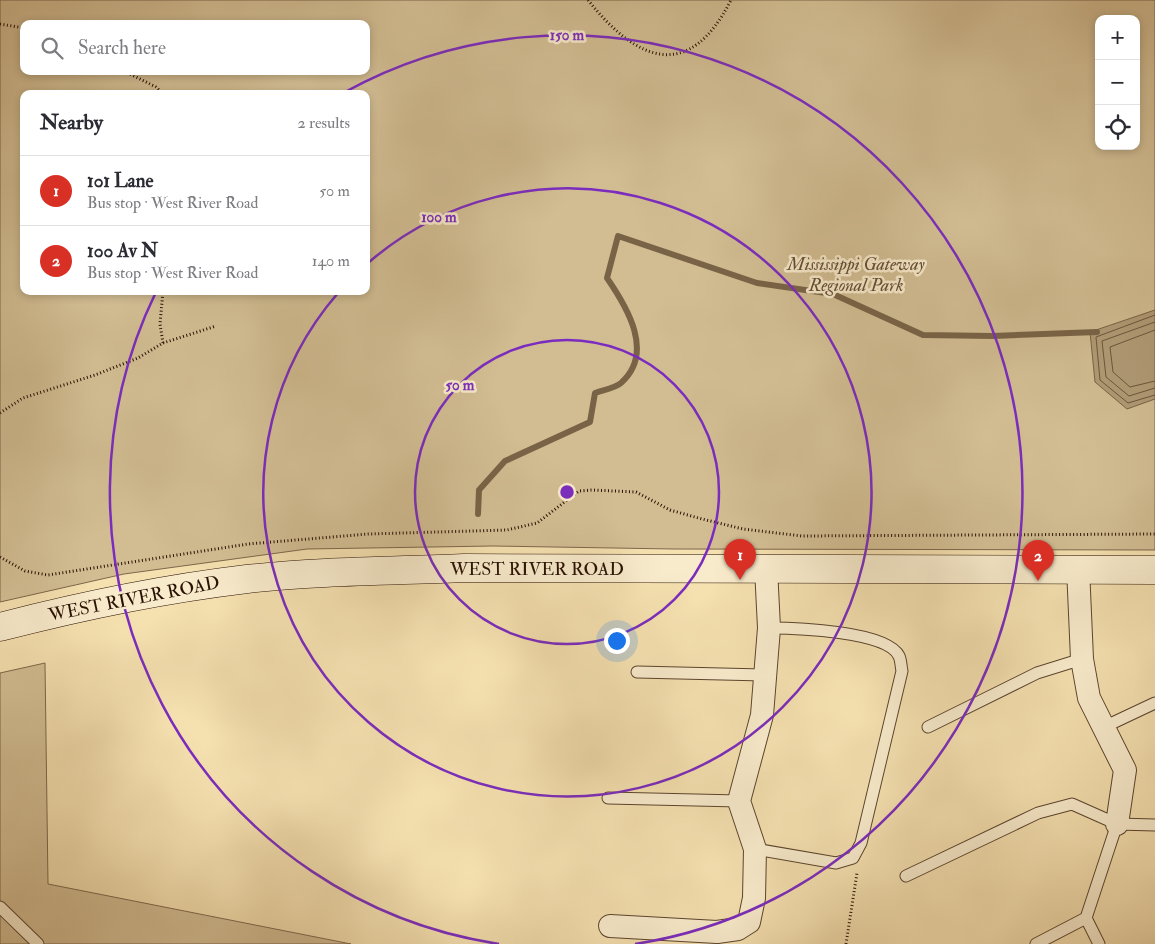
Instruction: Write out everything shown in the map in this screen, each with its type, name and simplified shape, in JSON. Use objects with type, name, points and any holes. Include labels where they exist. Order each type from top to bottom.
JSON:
[{"type":"street","name":"WEST RIVER ROAD","points":[[0,627],[117,599],[205,585],[273,577],[464,568],[1078,568],[1155,570]]},
{"type":"street","points":[[610,926],[717,932],[738,929],[749,922],[752,909],[755,849],[739,801],[762,715],[764,675],[770,628],[766,568]]},
{"type":"street","points":[[1078,568],[1082,659],[1089,698],[1125,770],[1117,824]]},
{"type":"lane","points":[[755,849],[836,864],[853,858],[861,843],[902,671],[899,655],[888,645],[876,640],[818,629],[770,628]]},
{"type":"lane","points":[[928,727],[1037,673],[1082,659]]},
{"type":"lane","points":[[637,672],[764,675]]},
{"type":"lane","points":[[1104,727],[1155,703]]},
{"type":"lane","points":[[608,798],[739,801]]},
{"type":"lane","points":[[906,876],[1046,810],[1072,804],[1117,824],[1155,825]]},
{"type":"lane","points":[[1036,944],[1086,918],[1117,824]]},
{"type":"lane","points":[[0,907],[38,944]]},
{"type":"lane","points":[[1086,918],[1099,944]]},
{"type":"path","points":[[588,0],[600,15],[625,38],[643,49],[662,55],[685,53],[702,42],[722,16],[730,0]]},
{"type":"path","points":[[0,24],[20,27]]},
{"type":"path","points":[[132,75],[159,90]]},
{"type":"path","points":[[163,295],[160,324],[163,343]]},
{"type":"path","points":[[0,413],[23,398],[95,375],[138,358],[163,343],[216,326]]},
{"type":"path","points":[[0,558],[25,571],[48,575],[248,544],[359,535],[507,530],[537,523],[579,491],[600,490],[636,492],[663,508],[743,529],[802,536],[1155,534]]},
{"type":"path","points":[[846,944],[857,877],[853,858]]},
{"type":"green space","name":"Mississippi Gateway Regional Park","points":[[0,0],[1155,0],[1155,550],[673,549],[493,546],[307,549],[124,574],[0,602]]},
{"type":"green space","points":[[45,663],[48,884],[351,944],[0,944],[0,673]]},
{"type":"water","points":[[1155,310],[1155,399],[1127,409],[1095,382],[1090,332]]},
{"type":"waterway","points":[[478,514],[479,490],[505,461],[590,422],[595,393],[618,385],[631,371],[636,358],[637,344],[634,330],[622,302],[607,278],[618,236],[757,283],[833,294],[923,335],[993,336],[1097,332]]},
{"type":"place","name":"101 Lane","points":[[740,580]]},
{"type":"place","name":"100 Av N","points":[[1038,581]]}]
